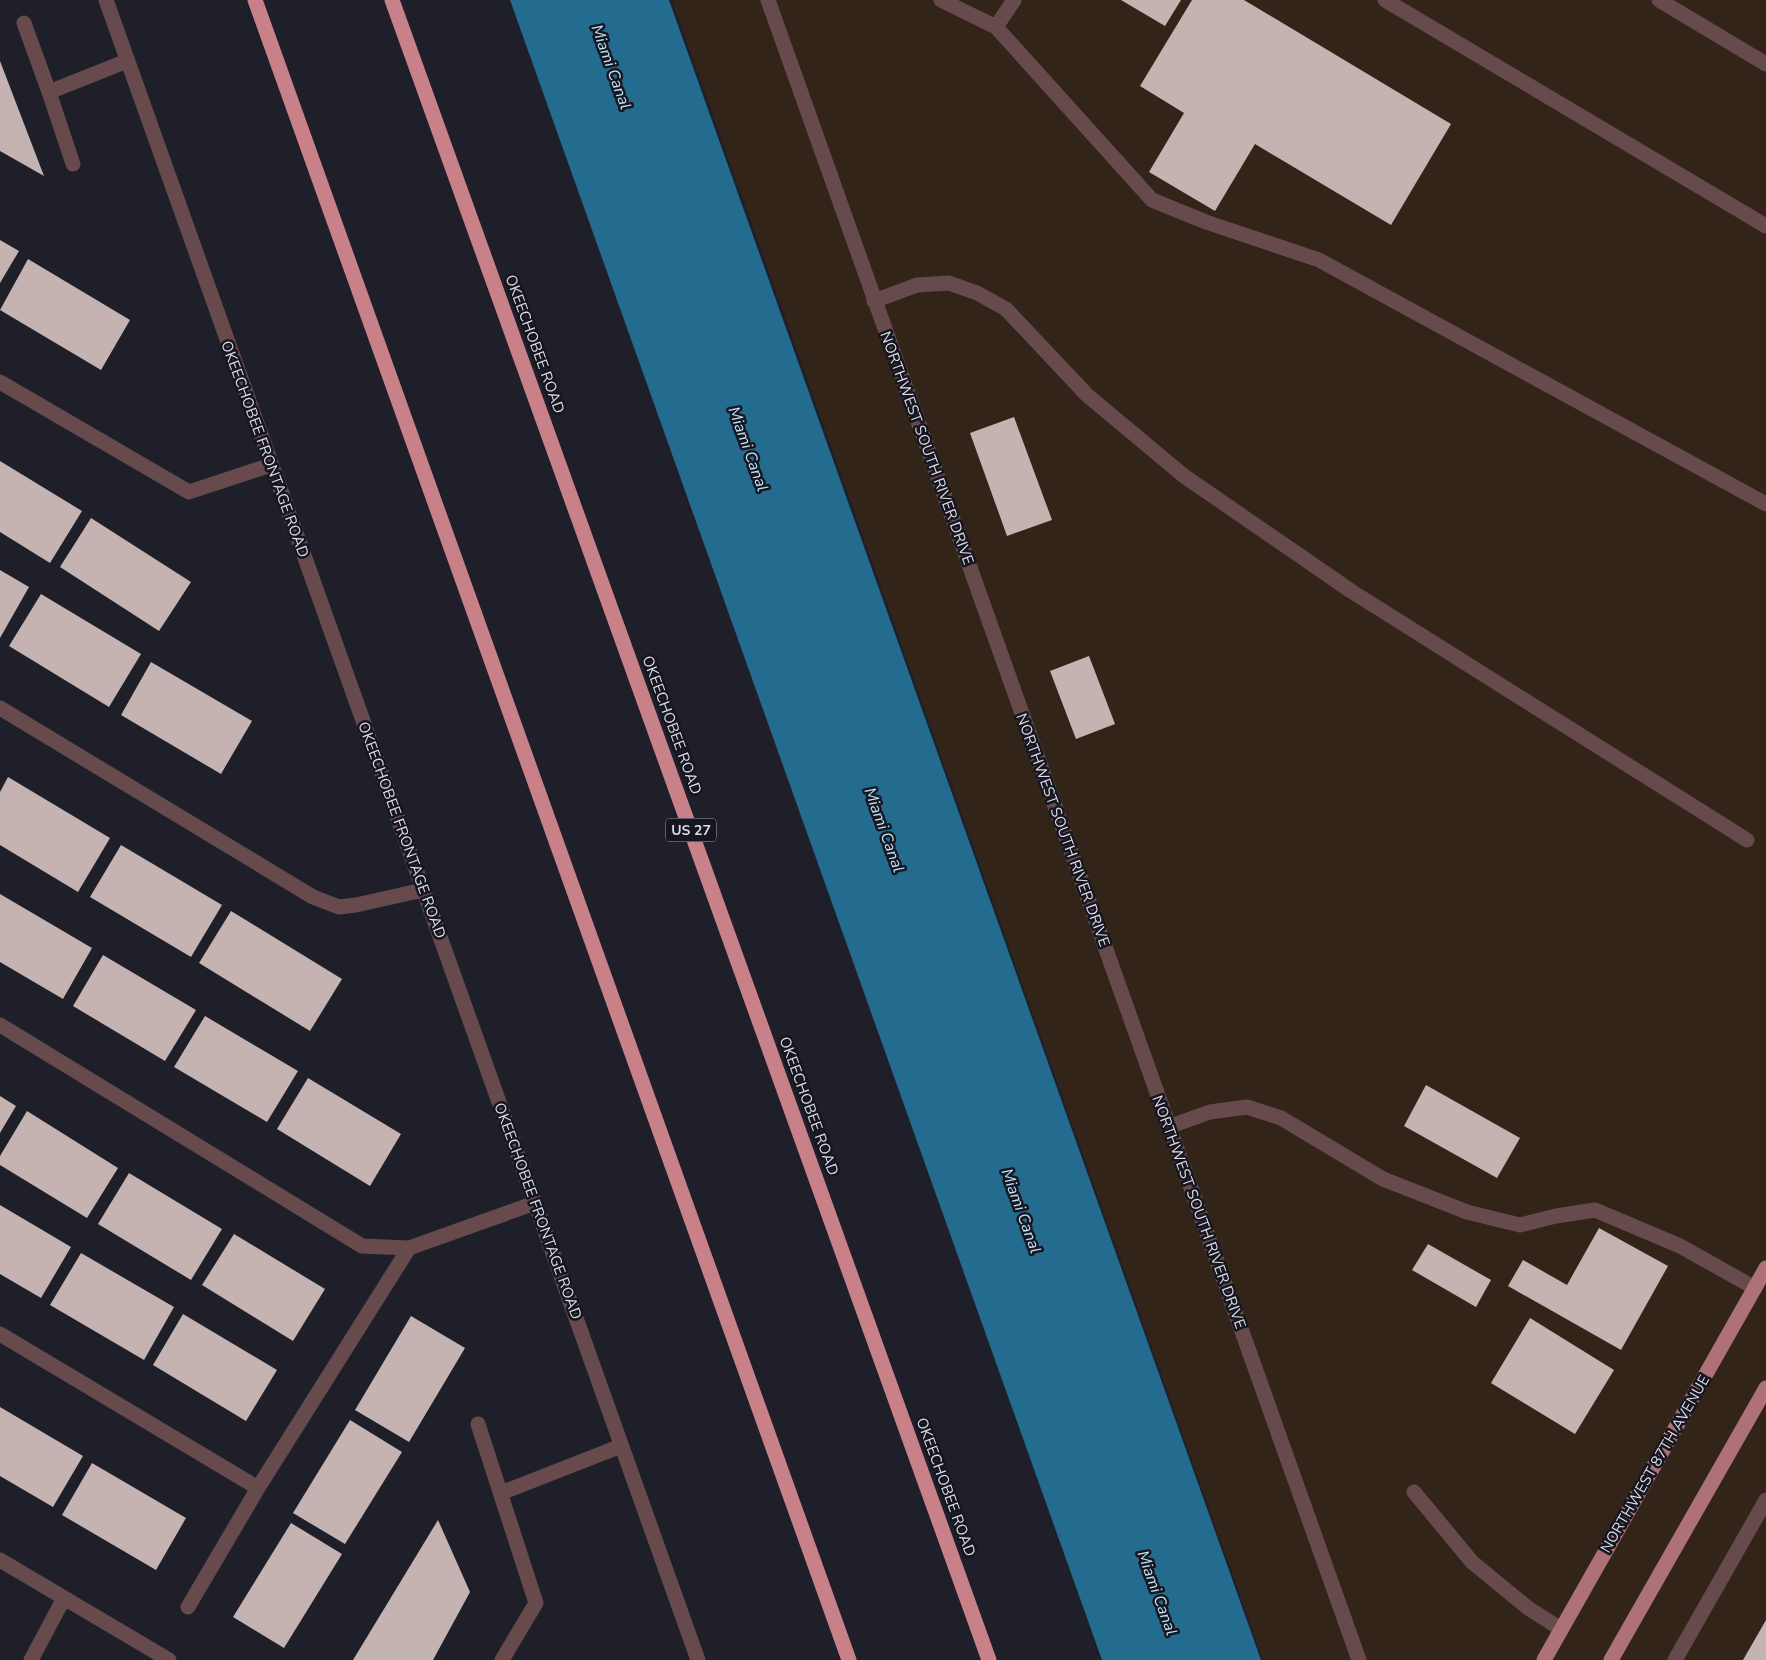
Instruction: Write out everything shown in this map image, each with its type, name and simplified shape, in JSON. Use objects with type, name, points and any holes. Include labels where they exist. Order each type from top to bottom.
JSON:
[{"type":"highway","points":[[255,0],[849,1660]]},
{"type":"highway","name":"OKEECHOBEE ROAD","points":[[392,0],[989,1660]]},
{"type":"main road","name":"NORTHWEST 87TH AVENUE","points":[[1544,1660],[1766,1268]]},
{"type":"main road","points":[[1611,1660],[1766,1388]]},
{"type":"street","name":"OKEECHOBEE FRONTAGE ROAD","points":[[106,0],[698,1660]]},
{"type":"street","name":"NORTHWEST SOUTH RIVER DRIVE","points":[[768,0],[1359,1660]]},
{"type":"street","points":[[941,0],[996,27],[1152,200],[1206,222],[1319,260],[1766,504]]},
{"type":"street","points":[[996,27],[1014,0]]},
{"type":"street","points":[[1385,0],[1766,226]]},
{"type":"street","points":[[1659,0],[1766,64]]},
{"type":"street","points":[[24,23],[73,164]]},
{"type":"street","points":[[49,92],[127,61]]},
{"type":"street","points":[[874,301],[917,285],[950,283],[977,292],[1006,310],[1087,395],[1184,476],[1351,591],[1746,840]]},
{"type":"street","points":[[0,382],[189,492],[271,465]]},
{"type":"street","points":[[0,708],[312,897],[339,907],[356,906],[423,890]]},
{"type":"street","points":[[0,1025],[362,1246],[409,1248],[534,1203]]},
{"type":"street","points":[[1168,1127],[1210,1112],[1247,1107],[1281,1118],[1382,1179],[1467,1212],[1520,1225],[1556,1216],[1595,1210],[1680,1246],[1755,1288]]},
{"type":"street","points":[[188,1607],[258,1488],[409,1248]]},
{"type":"street","points":[[0,1334],[258,1488]]},
{"type":"street","points":[[478,1424],[536,1603],[502,1660]]},
{"type":"street","points":[[501,1494],[621,1446]]},
{"type":"street","points":[[1414,1492],[1472,1562],[1528,1608],[1562,1629]]},
{"type":"street","points":[[1675,1660],[1766,1500]]},
{"type":"street","points":[[0,1560],[169,1660]]},
{"type":"street","points":[[31,1660],[64,1598]]},
{"type":"shaded area","points":[[672,0],[1766,0],[1766,1660],[1263,1660]]},
{"type":"water","name":"Miami Canal","points":[[510,0],[669,0],[1261,1660],[1102,1660]]},
{"type":"building","points":[[1121,0],[1181,0],[1165,26]]},
{"type":"building","points":[[1192,0],[1244,0],[1451,124],[1391,225],[1255,144],[1215,211],[1149,172],[1184,113],[1140,86]]},
{"type":"building","points":[[0,61],[44,176],[0,151]]},
{"type":"building","points":[[0,240],[19,251],[0,283]]},
{"type":"building","points":[[28,259],[130,320],[101,370],[0,310]]},
{"type":"building","points":[[1014,417],[1052,520],[1007,536],[970,433]]},
{"type":"building","points":[[0,461],[82,511],[50,563],[0,532]]},
{"type":"building","points":[[91,518],[191,582],[159,631],[60,567]]},
{"type":"building","points":[[0,570],[29,587],[0,638]]},
{"type":"building","points":[[41,594],[141,654],[109,707],[9,646]]},
{"type":"building","points":[[1089,656],[1115,724],[1076,739],[1050,671]]},
{"type":"building","points":[[151,662],[252,721],[221,774],[121,715]]},
{"type":"building","points":[[8,777],[110,838],[78,892],[0,845],[0,792]]},
{"type":"building","points":[[121,845],[222,905],[191,957],[90,897]]},
{"type":"building","points":[[0,894],[92,948],[63,999],[0,962]]},
{"type":"building","points":[[231,911],[342,979],[310,1031],[199,963]]},
{"type":"building","points":[[103,955],[196,1010],[165,1061],[73,1006]]},
{"type":"building","points":[[205,1016],[298,1071],[267,1122],[174,1067]]},
{"type":"building","points":[[308,1078],[401,1134],[370,1186],[277,1129]]},
{"type":"building","points":[[1426,1085],[1520,1138],[1497,1178],[1404,1126]]},
{"type":"building","points":[[0,1096],[16,1106],[0,1133]]},
{"type":"building","points":[[27,1111],[118,1168],[87,1218],[0,1165],[0,1156]]},
{"type":"building","points":[[129,1173],[222,1229],[191,1280],[98,1224]]},
{"type":"building","points":[[0,1205],[71,1247],[41,1298],[0,1274]]},
{"type":"building","points":[[1599,1228],[1668,1266],[1621,1350],[1508,1286],[1523,1260],[1567,1285]]},
{"type":"building","points":[[234,1234],[325,1289],[293,1341],[202,1285]]},
{"type":"building","points":[[1428,1244],[1491,1280],[1476,1307],[1412,1270]]},
{"type":"building","points":[[81,1253],[174,1307],[144,1360],[50,1305]]},
{"type":"building","points":[[183,1314],[277,1370],[246,1421],[153,1365]]},
{"type":"building","points":[[411,1316],[465,1348],[409,1442],[355,1410]]},
{"type":"building","points":[[1530,1318],[1614,1370],[1575,1434],[1491,1383]]},
{"type":"building","points":[[0,1407],[83,1456],[53,1507],[0,1476]]},
{"type":"building","points":[[350,1420],[402,1452],[345,1544],[293,1513]]},
{"type":"building","points":[[92,1463],[186,1518],[156,1570],[62,1515]]},
{"type":"building","points":[[438,1520],[470,1592],[433,1660],[353,1660]]},
{"type":"building","points":[[291,1523],[342,1554],[284,1648],[233,1617]]},
{"type":"building","points":[[1766,1620],[1766,1660],[1743,1660]]}]
